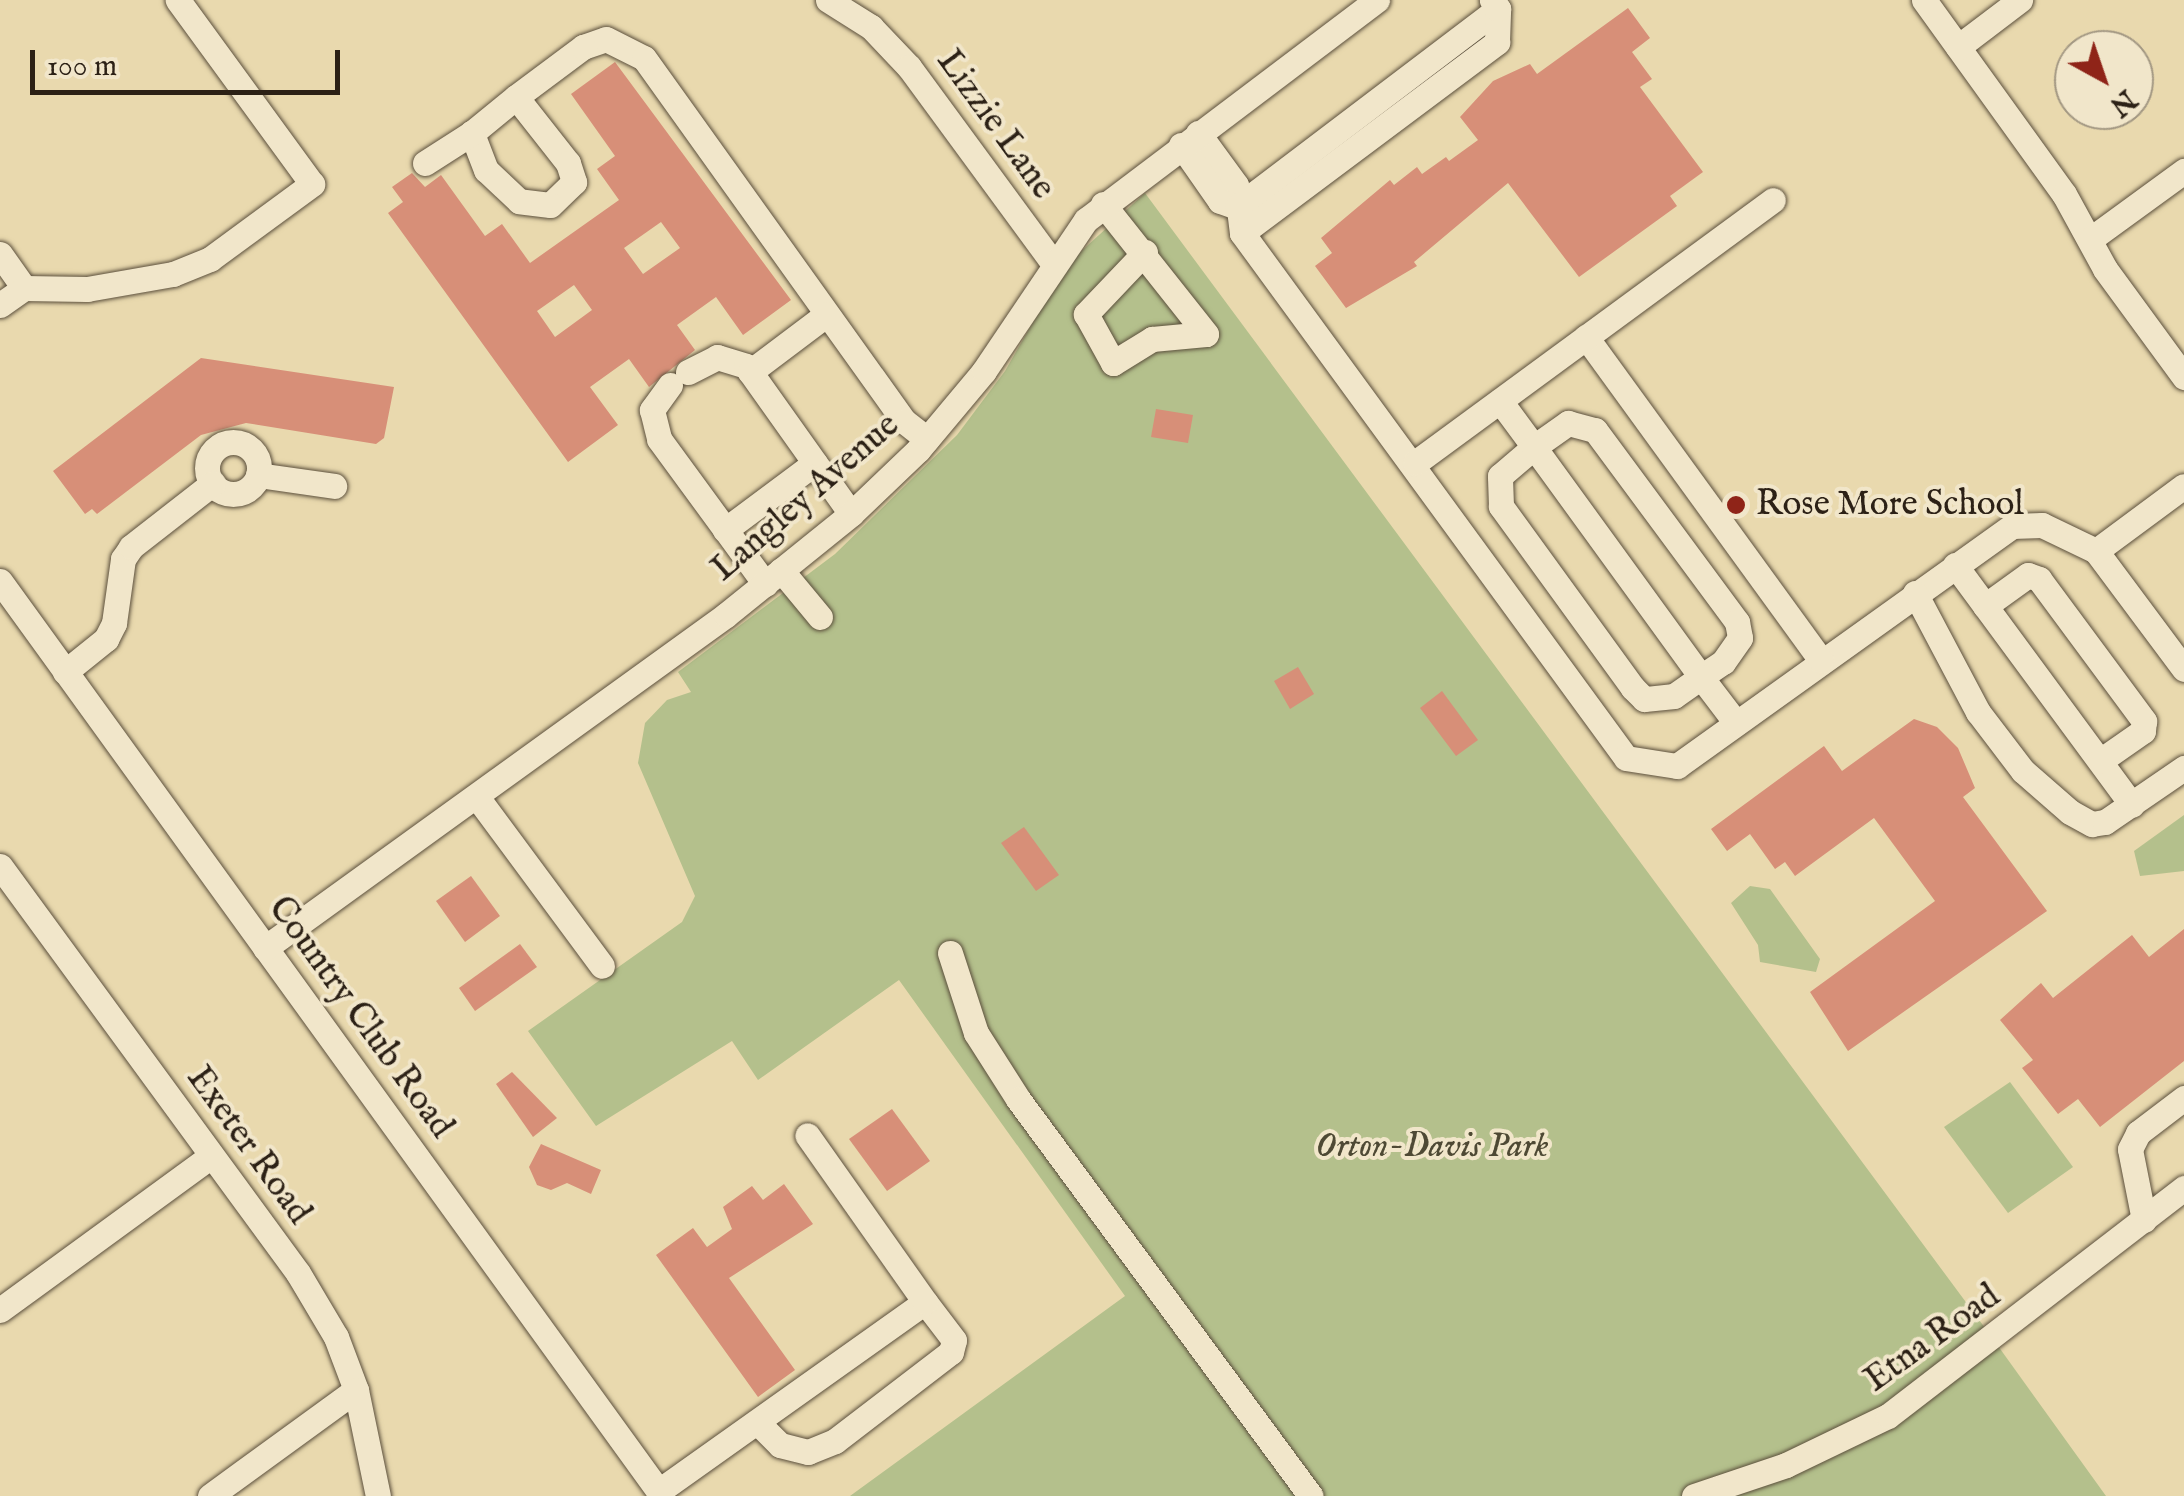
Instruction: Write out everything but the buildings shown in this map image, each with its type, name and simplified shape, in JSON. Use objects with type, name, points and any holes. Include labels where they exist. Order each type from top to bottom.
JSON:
[{"type":"street","points":[[0,305],[24,288],[86,289],[173,274],[210,259],[312,184],[178,0]]},
{"type":"street","name":"Lizzie Lane","points":[[828,0],[871,27],[909,66],[1052,262]]},
{"type":"street","name":"Langley Avenue","points":[[265,948],[477,797],[773,577],[850,514],[927,439],[984,370],[1052,262],[1103,204],[1378,0]]},
{"type":"street","points":[[1924,0],[2092,238],[2105,269],[2184,377]]},
{"type":"street","points":[[1958,46],[2020,0]]},
{"type":"street","points":[[1237,207],[1495,4]]},
{"type":"street","points":[[1242,233],[1497,42],[1495,4]]},
{"type":"street","points":[[426,163],[472,133],[583,46],[606,40],[629,46],[644,58],[904,420],[927,439]]},
{"type":"street","points":[[472,133],[486,170],[519,201],[550,205],[565,196],[574,182],[568,163],[516,97]]},
{"type":"street","points":[[1189,139],[1236,185],[1242,233],[1415,463],[1626,758],[1676,766],[2012,526],[2042,525],[2096,551],[2184,669]]},
{"type":"street","points":[[2092,238],[2184,171]]},
{"type":"street","points":[[1415,463],[1773,200]]},
{"type":"street","points":[[1103,204],[1144,252],[1206,334],[1152,340],[1112,363],[1086,314],[1144,252]]},
{"type":"street","points":[[0,254],[24,288]]},
{"type":"street","points":[[750,372],[827,314]]},
{"type":"street","points":[[1586,337],[1821,661]]},
{"type":"street","points":[[820,617],[724,530],[652,424],[657,398],[679,379],[717,357],[732,358],[750,372],[850,514]]},
{"type":"street","points":[[1500,401],[1736,723]]},
{"type":"street","points":[[1568,423],[1595,430],[1737,622],[1740,638],[1701,677],[1674,696],[1644,699],[1633,688],[1501,506],[1500,476],[1534,447],[1568,423]]},
{"type":"street","points":[[213,483],[211,455],[232,442],[254,452],[258,475]]},
{"type":"street","points":[[724,530],[815,464]]},
{"type":"street","points":[[213,483],[241,493],[258,475]]},
{"type":"street","points":[[258,475],[334,486]]},
{"type":"street","points":[[65,672],[106,639],[114,623],[122,559],[131,546],[213,483]]},
{"type":"street","points":[[2096,551],[2184,486]]},
{"type":"street","points":[[1954,565],[2132,805]]},
{"type":"street","points":[[1985,606],[2028,575],[2039,579],[2144,721],[2142,731],[2100,762]]},
{"type":"street","name":"Country Club Road","points":[[0,582],[661,1494]]},
{"type":"street","points":[[1914,593],[1978,712],[2024,771],[2092,824],[2132,805],[2184,768]]},
{"type":"street","points":[[477,797],[602,966]]},
{"type":"street","name":"Exeter Road","points":[[0,866],[298,1274],[336,1336],[356,1390],[378,1496]]},
{"type":"street","points":[[950,954],[976,1033],[1018,1100],[1311,1496]]},
{"type":"street","points":[[2144,1220],[2130,1149],[2138,1134],[2184,1098]]},
{"type":"street","points":[[758,1423],[780,1444],[808,1452],[835,1441],[951,1352],[954,1340],[807,1136]]},
{"type":"street","points":[[0,1310],[211,1156]]},
{"type":"street","name":"Etna Road","points":[[1694,1496],[1786,1465],[1888,1416],[2184,1188]]},
{"type":"street","points":[[661,1494],[925,1302]]},
{"type":"street","points":[[210,1496],[356,1390]]},
{"type":"green space","name":"Orton-Davis Park","points":[[1145,193],[2106,1496],[850,1496],[1125,1296],[899,980],[758,1080],[732,1041],[596,1126],[528,1031],[682,922],[695,896],[638,763],[645,723],[667,700],[691,692],[678,672],[835,554],[957,435],[1005,371],[1065,266]]},
{"type":"green space","points":[[2184,815],[2184,871],[2140,876],[2134,851]]},
{"type":"green space","points":[[1750,886],[1770,889],[1820,959],[1816,972],[1760,962],[1758,945],[1731,903]]},
{"type":"green space","points":[[2010,1082],[2073,1167],[2008,1213],[1944,1127]]},
{"type":"place","name":"Rose More School","points":[[1736,505]]}]
